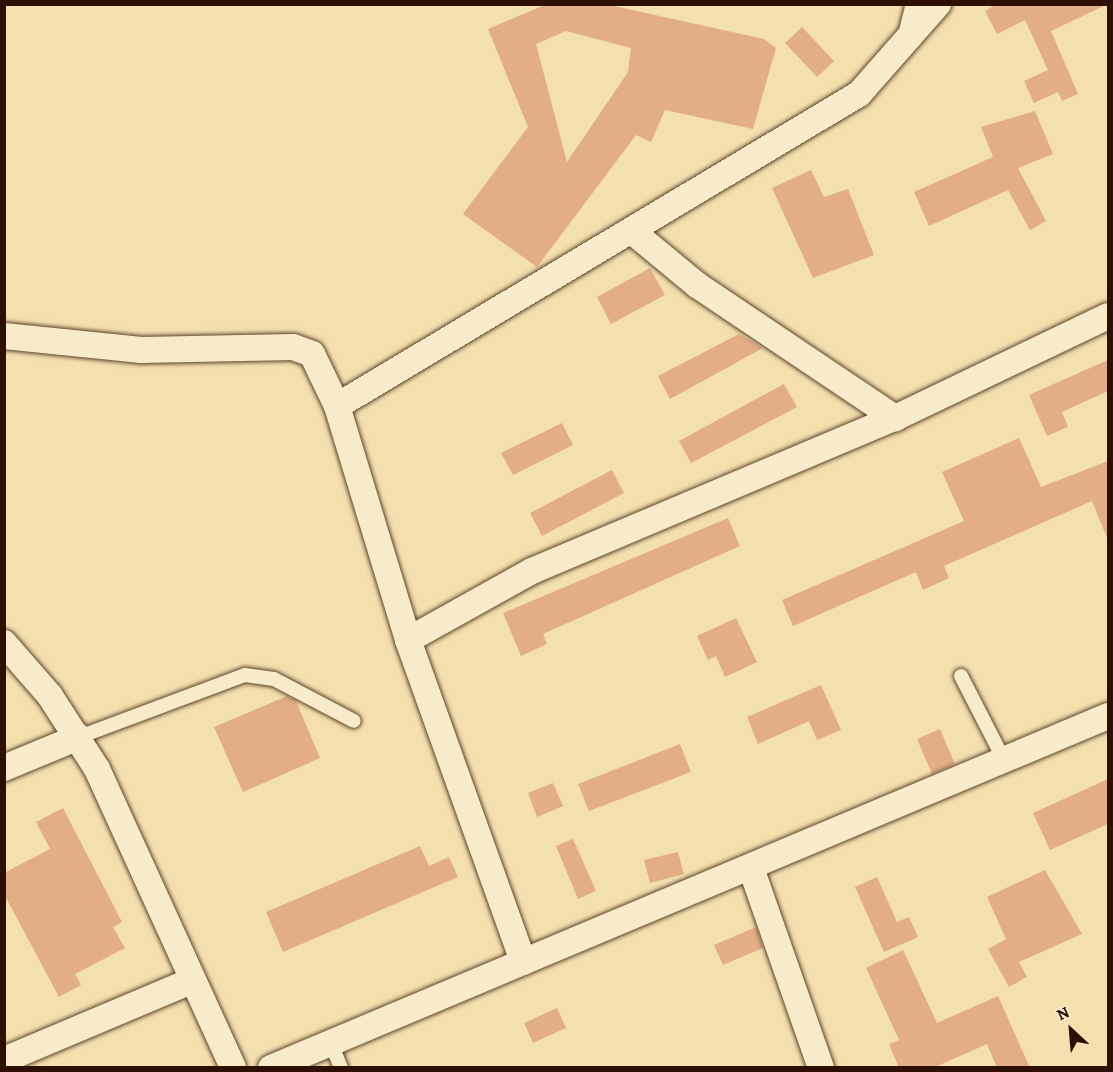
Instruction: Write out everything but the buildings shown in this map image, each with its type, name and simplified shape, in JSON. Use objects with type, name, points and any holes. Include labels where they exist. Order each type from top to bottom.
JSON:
[{"type":"street","points":[[337,406],[633,232],[859,94],[903,39],[938,4]]},
{"type":"street","points":[[633,232],[697,285],[895,418]]},
{"type":"street","points":[[408,640],[532,571],[895,418],[1108,316]]},
{"type":"street","points":[[4,336],[141,350],[302,348],[318,363],[337,406],[408,640],[523,962]]},
{"type":"street","points":[[4,643],[79,737],[233,1068]]},
{"type":"street","points":[[271,1068],[1108,716]]},
{"type":"street","points":[[4,768],[79,737]]},
{"type":"street","points":[[751,868],[821,1068]]},
{"type":"street","points":[[4,1059],[193,980]]},
{"type":"lane","points":[[903,39],[913,4]]},
{"type":"lane","points":[[79,737],[245,675],[274,679],[354,721]]},
{"type":"lane","points":[[961,676],[1004,760]]},
{"type":"lane","points":[[331,1043],[341,1068]]}]
